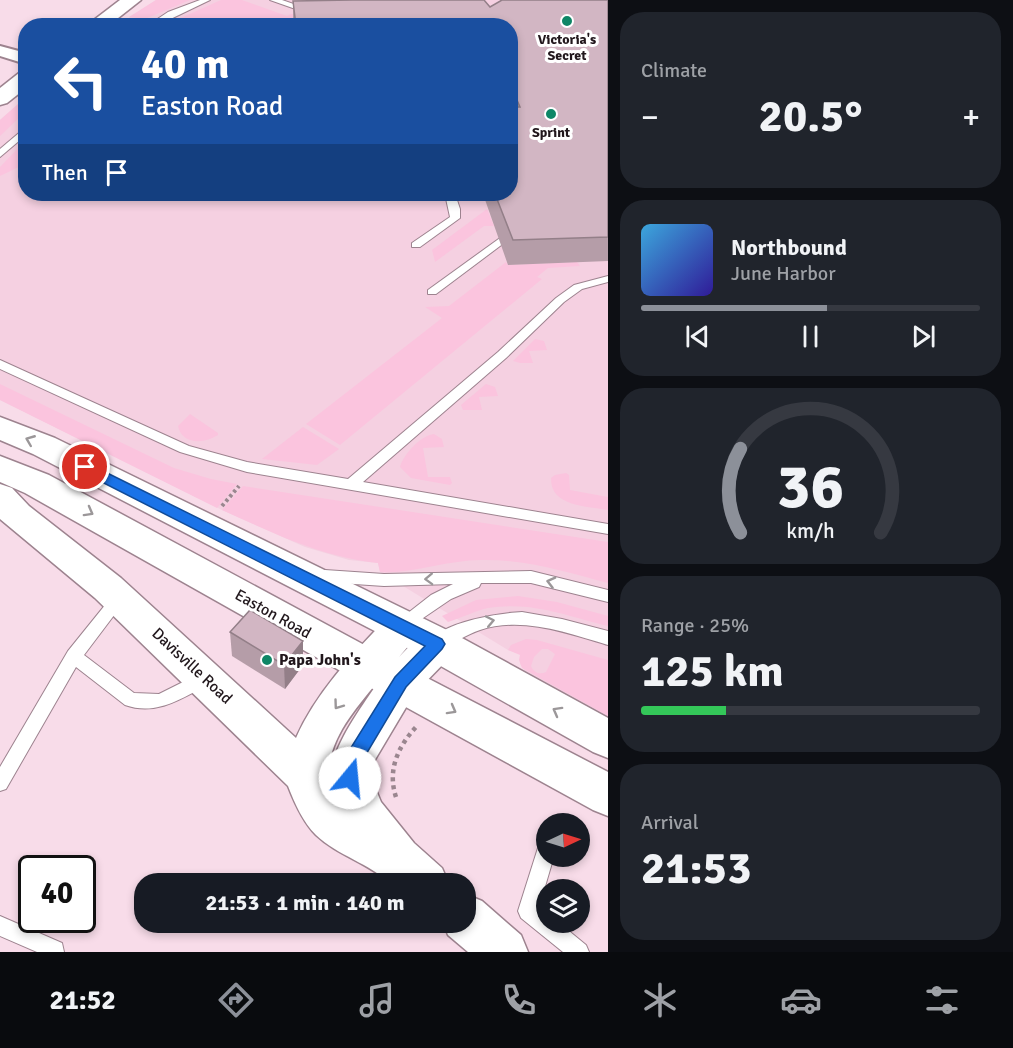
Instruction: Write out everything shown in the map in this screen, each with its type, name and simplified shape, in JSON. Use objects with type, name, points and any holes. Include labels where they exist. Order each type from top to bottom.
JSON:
[{"type":"main road","points":[[106,18],[132,0]]},
{"type":"main road","points":[[0,99],[18,83]]},
{"type":"main road","points":[[0,428],[44,446],[419,636],[608,739]]},
{"type":"main road","name":"Easton Road","points":[[0,468],[38,484],[608,795]]},
{"type":"main road","name":"Davisville Road","points":[[0,497],[17,515],[118,598],[307,776]]},
{"type":"main road","points":[[412,871],[333,820],[314,797],[307,776],[309,754],[317,734],[384,674],[419,636]]},
{"type":"main road","points":[[384,674],[353,759],[350,778],[353,793],[365,817],[412,871]]},
{"type":"main road","points":[[476,928],[504,952]]},
{"type":"street","points":[[0,51],[18,57]]},
{"type":"lane","points":[[164,18],[206,0]]},
{"type":"lane","points":[[274,0],[301,10],[322,10]]},
{"type":"lane","points":[[0,154],[18,137]]},
{"type":"lane","points":[[416,245],[455,218],[452,201]]},
{"type":"lane","points":[[432,292],[500,241]]},
{"type":"lane","points":[[350,485],[502,355],[560,300],[578,287],[608,279]]},
{"type":"lane","points":[[0,364],[209,458],[350,485],[608,528]]},
{"type":"lane","points":[[250,552],[309,573],[338,578],[384,580],[531,577],[608,596]]},
{"type":"lane","points":[[419,636],[441,596],[459,586],[508,576]]},
{"type":"lane","points":[[0,783],[74,656],[118,598]]},
{"type":"lane","points":[[419,636],[511,617],[537,620],[608,639]]},
{"type":"lane","points":[[74,656],[131,700],[161,701],[205,678]]},
{"type":"lane","points":[[541,867],[528,911],[579,952]]},
{"type":"lane","points":[[0,926],[55,950]]},
{"type":"path","points":[[219,510],[239,486]]},
{"type":"path","points":[[401,808],[392,789],[393,761],[409,733],[422,721]]},
{"type":"shaded area","points":[[156,0],[608,0],[608,716],[525,671],[520,664],[520,654],[508,650],[380,572],[378,563],[349,560],[305,547],[222,510],[0,400],[0,120],[18,104],[18,201],[518,201],[518,18],[129,18]]},
{"type":"shaded area","points":[[156,0],[190,0],[147,18],[129,17]]},
{"type":"shaded area","points":[[221,0],[242,0],[287,16],[291,14],[342,18],[181,18]]},
{"type":"shaded area","points":[[18,104],[18,119],[0,136],[0,120]]},
{"type":"shaded area","points":[[18,148],[18,167],[0,176],[0,167]]},
{"type":"shaded area","points":[[487,209],[494,226],[484,226],[435,262],[432,250]]},
{"type":"shaded area","points":[[506,262],[508,265],[577,262],[580,266],[548,268],[537,277],[542,279],[340,445],[306,424],[442,318],[425,307],[449,306]]},
{"type":"shaded area","points":[[535,339],[544,341],[547,350],[529,351],[533,363],[513,361]]},
{"type":"shaded area","points":[[0,384],[174,468],[237,484],[217,508],[0,400]]},
{"type":"shaded area","points":[[486,384],[495,387],[498,396],[479,397],[482,410],[463,410],[461,405]]},
{"type":"shaded area","points":[[190,414],[218,435],[200,441],[184,437],[178,426]]},
{"type":"shaded area","points":[[303,427],[339,449],[317,465],[262,459]]},
{"type":"shaded area","points":[[434,434],[442,439],[444,447],[423,448],[428,477],[450,477],[452,483],[450,485],[411,478],[400,467],[413,446]]},
{"type":"shaded area","points":[[566,473],[569,475],[570,490],[608,497],[608,510],[581,506],[563,500],[557,495],[552,488],[551,478]]},
{"type":"shaded area","points":[[243,486],[608,542],[608,583],[545,567],[497,560],[456,562],[405,571],[380,572],[378,563],[317,550],[222,510]]},
{"type":"shaded area","points":[[518,596],[557,602],[608,616],[608,626],[520,606],[488,608],[448,622],[442,616],[476,600]]},
{"type":"shaded area","points":[[526,639],[537,640],[608,660],[608,716],[522,668],[520,655],[508,650],[511,645]],"holes":[[[542,649],[548,649],[555,654],[546,672],[537,673],[531,666],[534,657]]]},
{"type":"building","points":[[484,0],[490,7],[502,0],[608,0],[608,237],[513,240],[498,201],[518,201],[518,107],[520,107],[518,102],[518,18],[295,18],[293,1]]},
{"type":"building","points":[[250,610],[303,641],[284,665],[230,632]]},
{"type":"place","name":"Victoria's Secret","points":[[567,21]]},
{"type":"place","name":"Sprint","points":[[551,114]]},
{"type":"place","name":"Papa John's","points":[[267,660]]},
{"type":"route","points":[[85,467],[437,644],[400,682],[353,759],[350,778]]}]
